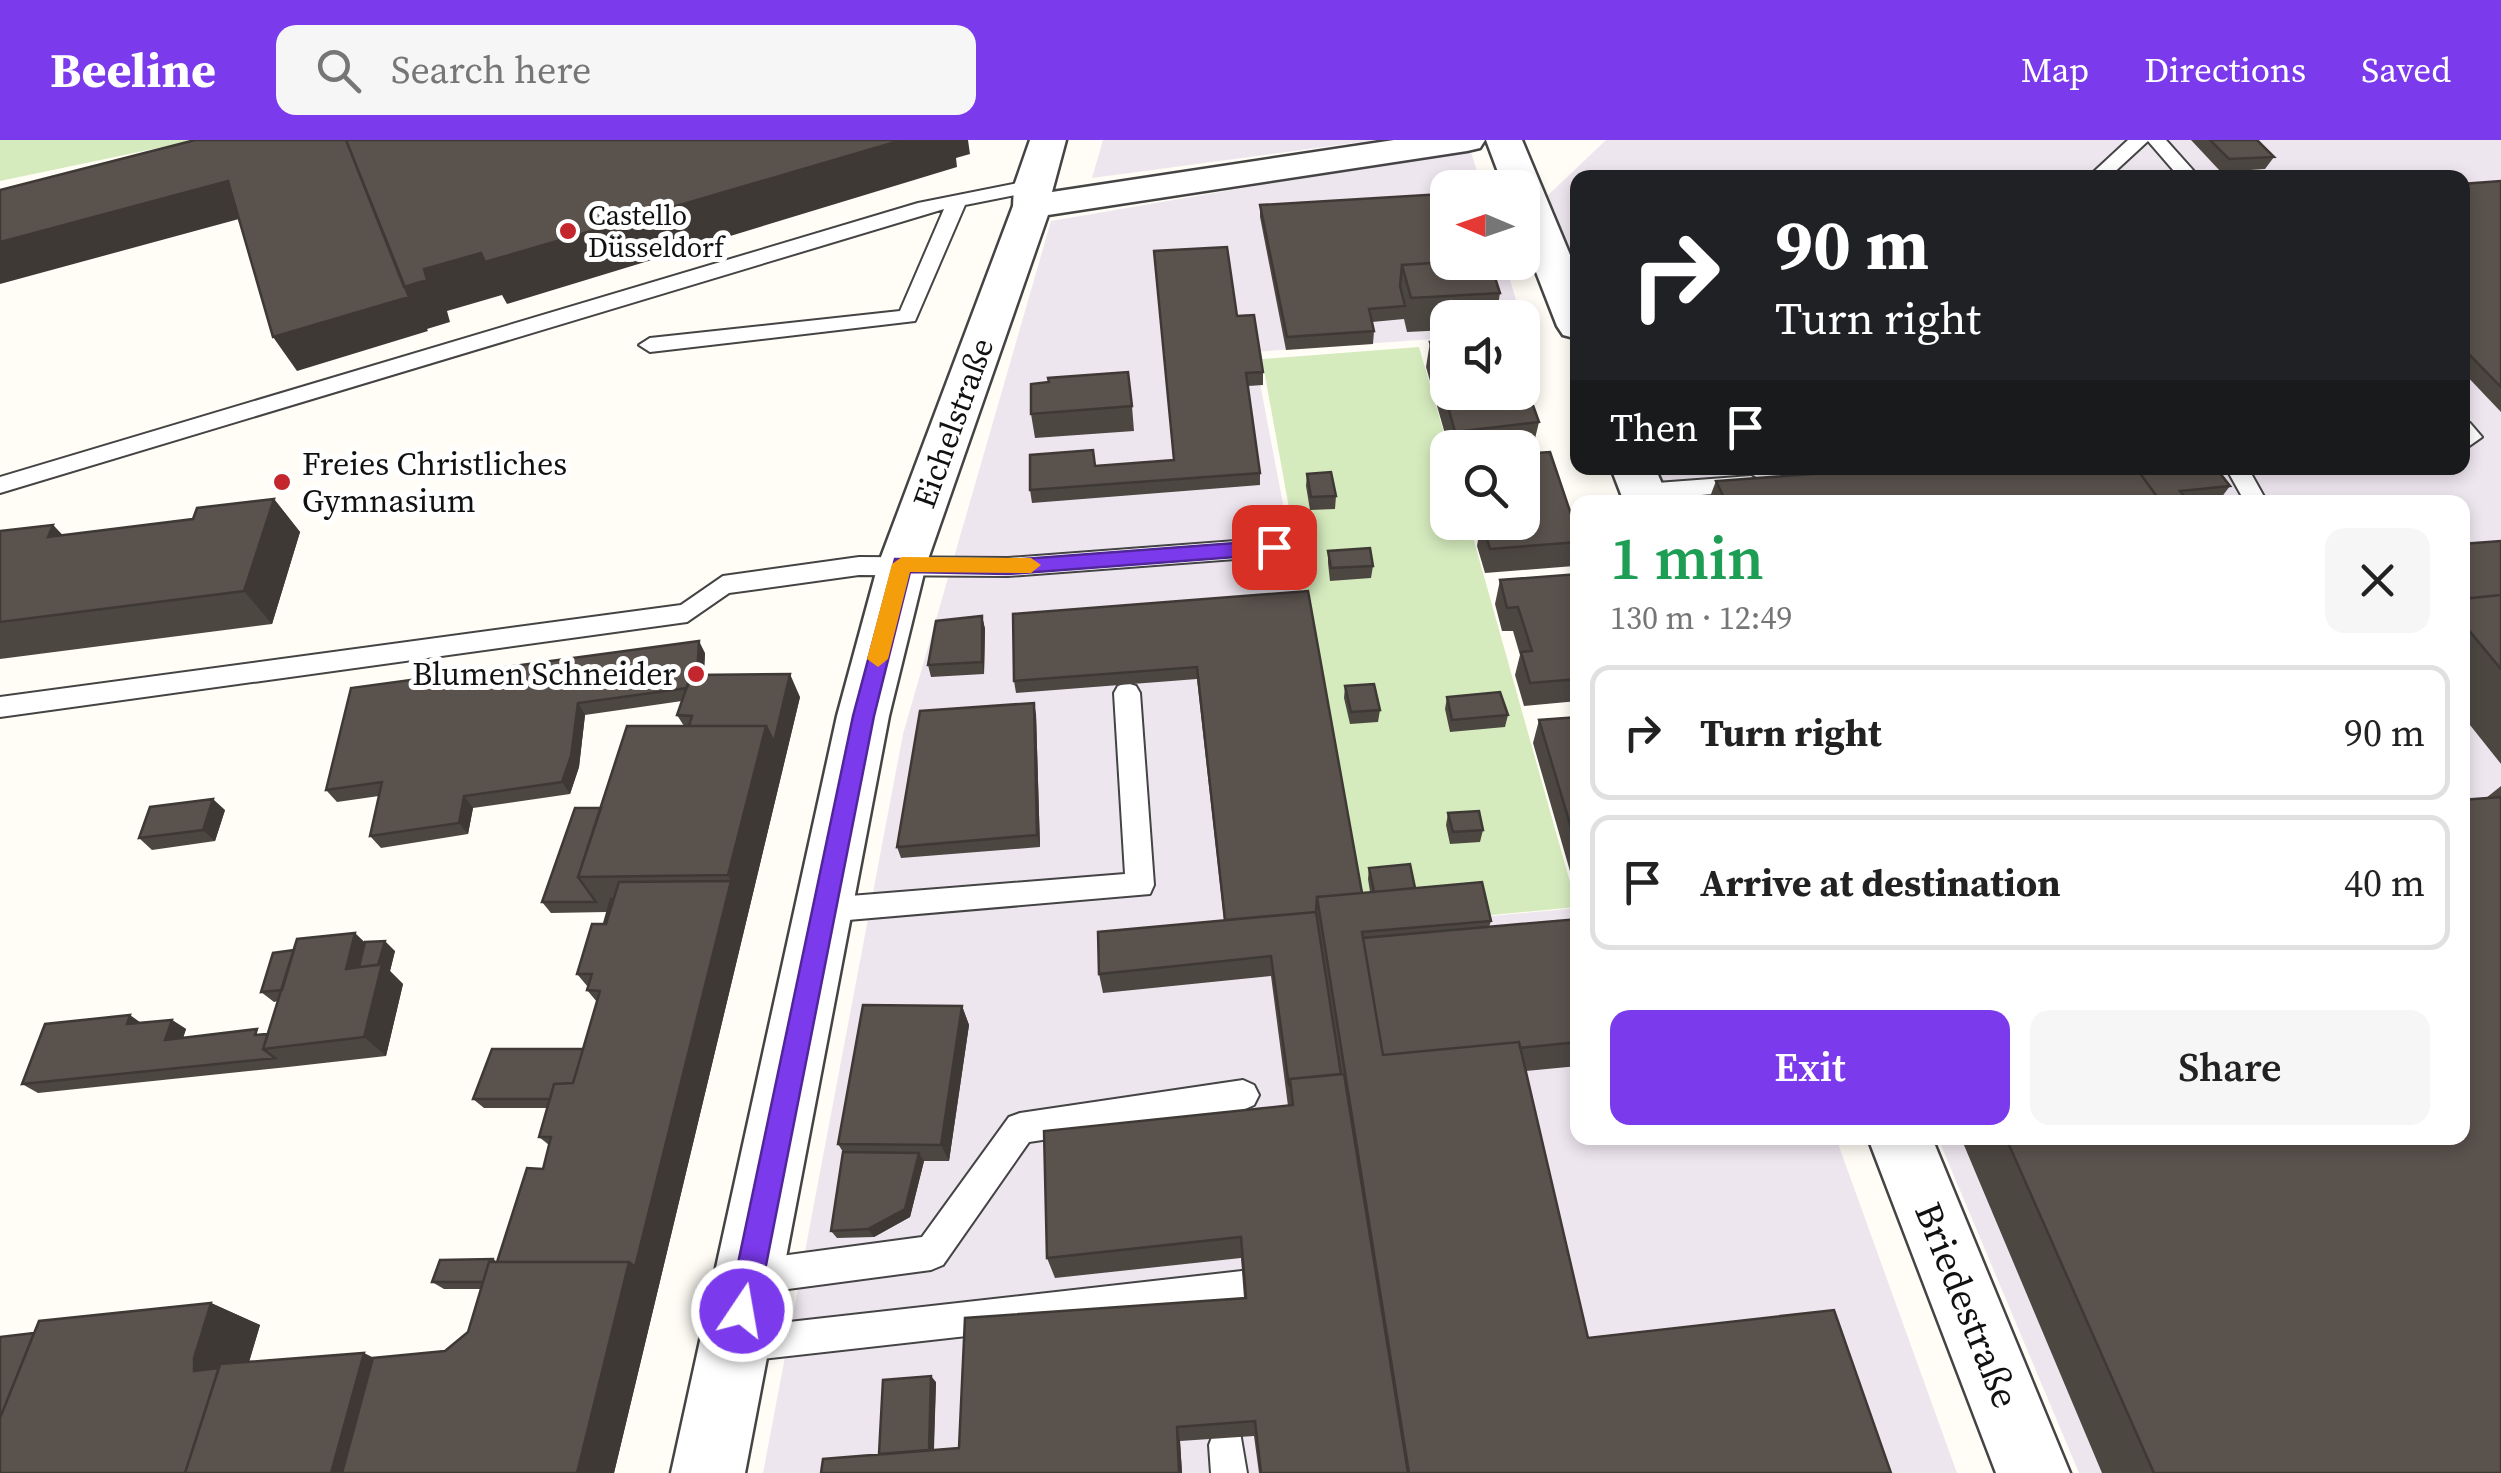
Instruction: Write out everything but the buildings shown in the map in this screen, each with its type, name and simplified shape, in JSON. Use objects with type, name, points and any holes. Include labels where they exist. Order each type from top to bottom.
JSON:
[{"type":"street","name":"Eichelstraße","points":[[708,1473],[864,716],[902,564],[1032,196],[1048,140]]},
{"type":"street","points":[[1032,196],[1467,140]]},
{"type":"street","points":[[1504,140],[1570,306]]},
{"type":"street","name":"Briedestraße","points":[[1903,1145],[2033,1473]]},
{"type":"lane","points":[[2105,170],[2140,140]]},
{"type":"lane","points":[[2156,140],[2184,170]]},
{"type":"lane","points":[[0,485],[925,207],[1032,196]]},
{"type":"lane","points":[[650,345],[908,316],[957,201]]},
{"type":"lane","points":[[1641,487],[1780,482]]},
{"type":"lane","points":[[0,707],[687,614],[723,585],[859,566],[1008,567],[1274,547]]},
{"type":"lane","points":[[825,910],[1140,885],[1127,694]]},
{"type":"lane","points":[[750,1276],[931,1253],[1020,1128],[1243,1095]]},
{"type":"lane","points":[[735,1346],[1242,1288]]},
{"type":"shaded area","points":[[1103,140],[1376,140],[1092,178]]},
{"type":"shaded area","points":[[1606,140],[2501,140],[2501,1473],[2079,1473],[1941,1145],[2470,1145],[2470,495],[1668,495],[1660,475],[2470,475],[2470,170],[1574,170]]},
{"type":"shaded area","points":[[1470,149],[1477,170],[1430,170],[1430,280],[1510,280],[1516,300],[1430,300],[1430,339],[1254,352],[1364,928],[1570,909],[1570,1145],[1839,1145],[1957,1473],[763,1473],[903,734],[1051,221]]},
{"type":"shaded area","points":[[1570,174],[1570,262],[1544,199]]},
{"type":"green space","points":[[0,140],[196,140],[0,181]]},
{"type":"green space","points":[[1419,347],[1430,385],[1430,410],[1437,410],[1443,430],[1430,430],[1430,540],[1474,540],[1570,882],[1570,908],[1365,927],[1262,359]]},
{"type":"slow traffic","points":[[878,659],[902,564],[1031,565]]},
{"type":"place","name":"Castello Düsseldorf","points":[[568,231]]},
{"type":"place","name":"Freies Christliches Gymnasium","points":[[282,482]]},
{"type":"place","name":"Blumen Schneider","points":[[696,674]]},
{"type":"route","points":[[742,1311],[864,716],[902,564],[1008,567],[1274,547]]}]
